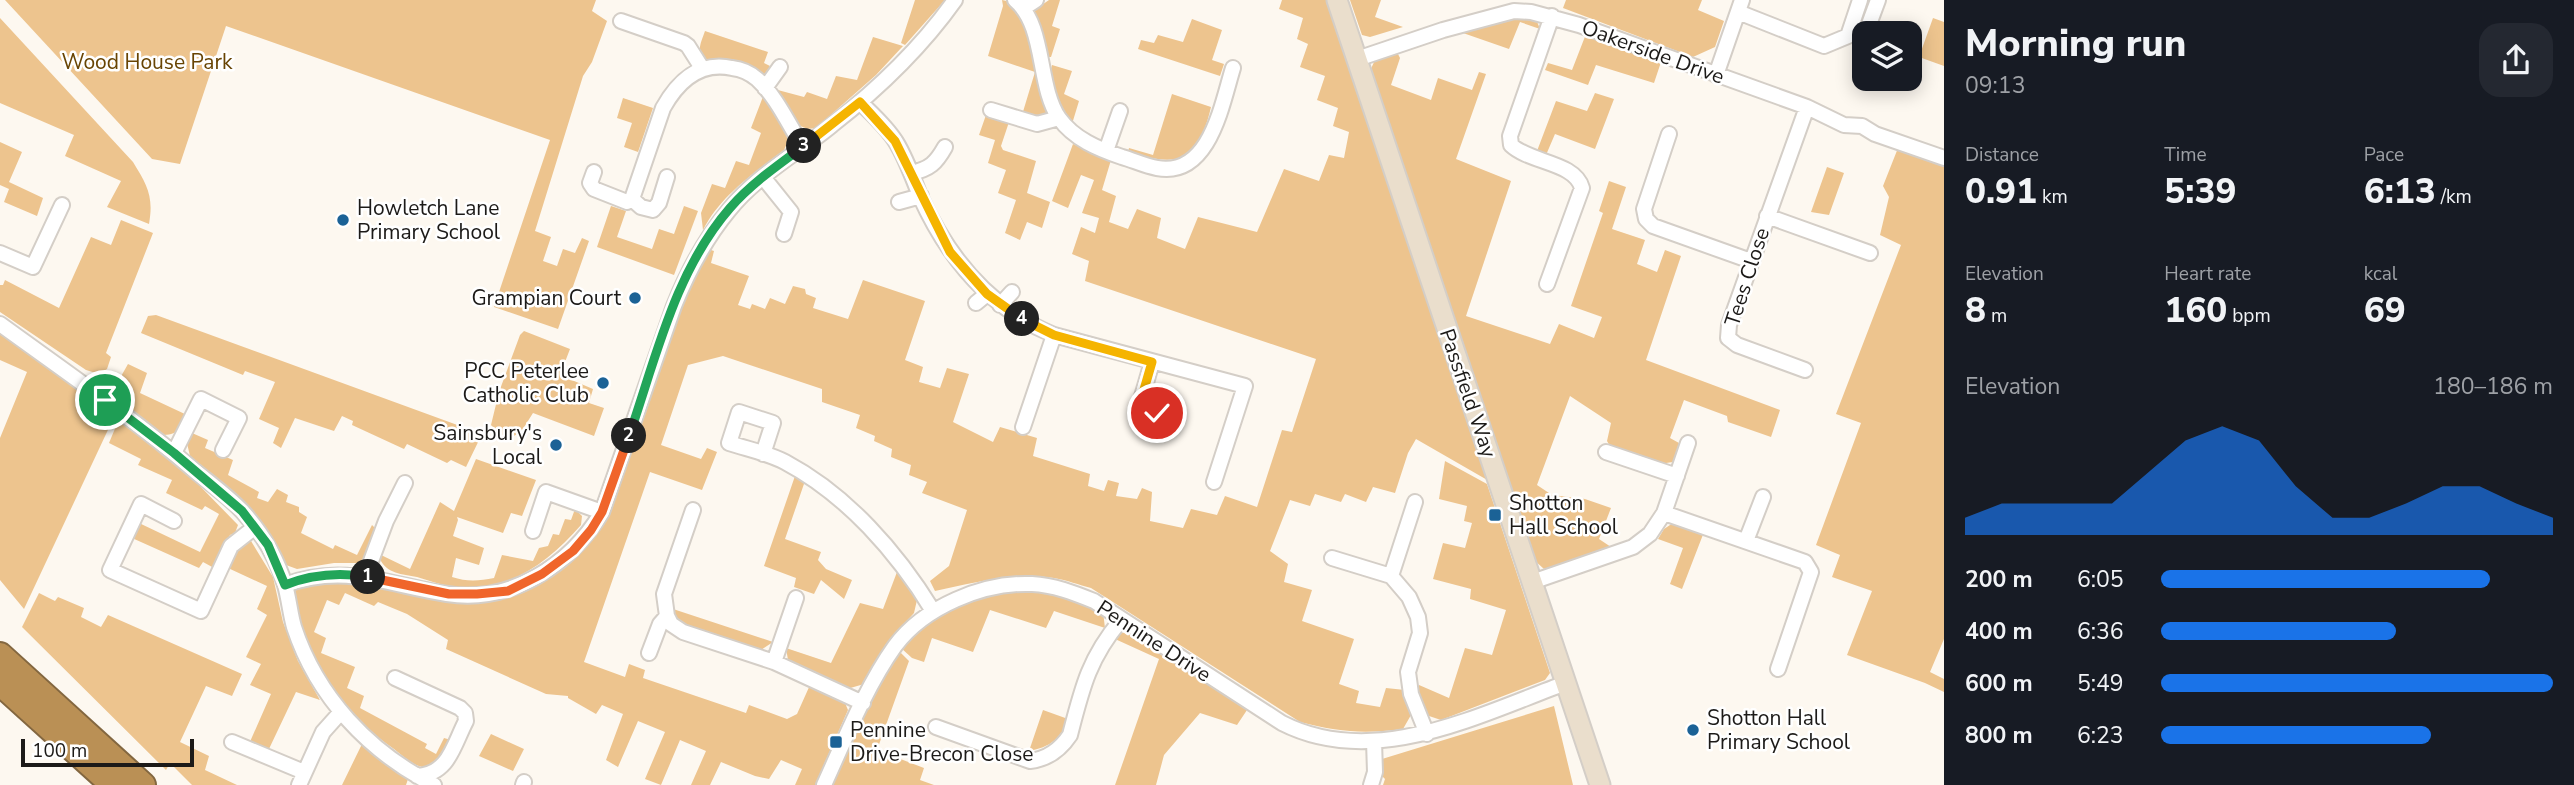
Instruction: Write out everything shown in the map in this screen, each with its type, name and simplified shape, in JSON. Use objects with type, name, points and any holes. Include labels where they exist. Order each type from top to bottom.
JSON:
[{"type":"highway","points":[[0,639],[61,723]]},
{"type":"highway","points":[[0,655],[113,785]]},
{"type":"highway","points":[[0,683],[61,723],[143,785]]},
{"type":"highway","points":[[0,693],[61,723]]},
{"type":"street","points":[[285,585],[325,574],[346,574],[449,594],[508,591],[542,574],[573,551],[602,512],[686,275],[702,246],[730,208],[763,177],[860,102],[916,48],[955,0]]},
{"type":"street","name":"Passfield Way","points":[[1337,0],[1600,785]]},
{"type":"street","points":[[1716,75],[1740,6],[1824,46],[1848,36],[1860,0]]},
{"type":"street","points":[[1870,21],[1878,0]]},
{"type":"street","points":[[1025,3],[1052,105],[1059,118],[1086,142],[1160,169],[1178,166],[1192,159],[1209,143],[1221,123],[1233,68]]},
{"type":"street","name":"Oakerside Drive","points":[[1357,59],[1443,30],[1514,11],[1552,16],[1807,107],[1844,125],[1862,126],[1944,158]]},
{"type":"street","points":[[1547,284],[1582,188],[1579,178],[1572,172],[1519,153],[1511,145],[1510,136],[1552,16]]},
{"type":"street","points":[[621,21],[684,43],[702,68]]},
{"type":"street","points":[[594,172],[590,183],[594,190],[627,202],[632,199],[663,108],[678,84],[702,68],[715,65],[739,69],[755,77],[803,147]]},
{"type":"street","points":[[765,88],[780,67]]},
{"type":"street","points":[[860,102],[895,141],[950,252],[981,299],[1000,304],[1027,322],[1054,335],[1245,386],[1214,482]]},
{"type":"street","name":"Tees Close","points":[[1805,370],[1737,345],[1728,338],[1729,325],[1807,107]]},
{"type":"street","points":[[991,110],[1037,124],[1059,118]]},
{"type":"street","points":[[1106,151],[1120,111]]},
{"type":"street","points":[[1670,134],[1644,209],[1646,219],[1653,226],[1751,261]]},
{"type":"street","points":[[911,173],[926,170],[936,163],[945,147]]},
{"type":"street","points":[[632,199],[641,207],[653,210],[659,203],[667,177]]},
{"type":"street","points":[[763,177],[792,212],[784,234]]},
{"type":"street","points":[[899,201],[920,196]]},
{"type":"street","points":[[0,253],[33,267],[62,205]]},
{"type":"street","name":"Tees Close","points":[[1767,216],[1870,253]]},
{"type":"street","points":[[1000,304],[1012,292]]},
{"type":"street","points":[[0,324],[174,453],[242,511],[268,547],[285,585],[293,625],[321,687],[340,713],[375,746],[416,776],[434,785]]},
{"type":"street","points":[[1023,427],[1054,335]]},
{"type":"street","points":[[1152,362],[1141,400],[1157,413],[1157,429]]},
{"type":"street","points":[[174,453],[201,399],[239,418],[223,450]]},
{"type":"street","points":[[1532,582],[1633,547],[1650,534],[1664,513],[1688,443]]},
{"type":"street","points":[[1606,452],[1676,476]]},
{"type":"street","points":[[763,454],[783,461],[820,483],[849,507],[903,566],[933,611]]},
{"type":"street","points":[[365,577],[386,521],[405,483]]},
{"type":"street","points":[[533,531],[546,492],[602,512]]},
{"type":"street","points":[[1746,541],[1763,497]]},
{"type":"street","points":[[1391,576],[1415,502]]},
{"type":"street","points":[[174,520],[141,504],[110,570],[201,611],[232,546],[255,527]]},
{"type":"street","points":[[693,510],[664,594],[671,624],[683,632],[774,662],[863,703]]},
{"type":"street","points":[[1664,513],[1805,562],[1811,572],[1778,669]]},
{"type":"street","points":[[1332,558],[1391,576],[1409,597],[1418,617],[1420,633],[1408,672],[1411,694],[1427,734]]},
{"type":"street","name":"Pennine Drive","points":[[824,785],[863,703],[895,645],[933,611],[996,586],[1032,584],[1065,589],[1094,601],[1264,712],[1303,734],[1339,740],[1374,741],[1427,734],[1566,683]]},
{"type":"street","points":[[774,662],[796,598]]},
{"type":"street","points":[[649,653],[660,624],[667,616]]},
{"type":"street","points":[[936,727],[1030,761],[1044,760],[1063,745],[1070,735],[1091,665],[1103,641],[1121,620]]},
{"type":"street","points":[[395,678],[460,708],[465,713],[466,721],[442,768],[431,775],[416,776]]},
{"type":"street","points":[[232,741],[302,779],[323,732],[340,713]]},
{"type":"street","points":[[1371,785],[1376,772],[1374,741]]},
{"type":"green space","name":"Wood House Park","points":[[5,0],[596,0],[592,11],[607,21],[592,62],[583,76],[535,231],[551,237],[543,261],[557,266],[563,249],[575,253],[582,238],[589,241],[558,329],[494,307],[550,140],[226,26],[180,164],[152,159]]},
{"type":"green space","points":[[915,0],[945,0],[905,45],[901,43]]},
{"type":"green space","points":[[1002,0],[1012,5],[1028,31],[1049,113],[1045,115],[1022,115],[1035,72],[988,56],[1003,6]]},
{"type":"green space","points":[[1049,0],[1060,0],[1052,26],[1060,29],[1051,57],[1048,57],[1034,13]]},
{"type":"green space","points":[[1282,0],[1329,0],[1489,481],[1416,439],[1408,453],[1395,493],[1373,487],[1366,502],[1345,494],[1341,502],[1315,494],[1310,506],[1290,500],[1270,551],[1288,564],[1284,582],[1312,590],[1302,621],[1354,639],[1339,684],[1359,691],[1356,703],[1380,707],[1386,688],[1405,690],[1411,715],[1403,729],[1351,731],[1300,722],[1091,588],[1068,581],[1039,576],[1009,577],[935,591],[930,581],[949,566],[967,510],[922,493],[927,482],[909,475],[911,465],[891,457],[892,449],[874,441],[875,436],[856,428],[860,415],[822,402],[822,389],[723,356],[688,365],[661,445],[701,459],[707,448],[717,452],[702,490],[650,472],[584,662],[625,677],[629,664],[645,670],[643,678],[746,713],[749,705],[787,719],[797,714],[810,685],[845,703],[848,710],[815,785],[795,785],[802,769],[781,760],[769,779],[721,762],[710,785],[691,785],[706,751],[680,740],[661,785],[645,779],[665,732],[638,721],[618,767],[606,760],[623,714],[602,705],[596,714],[568,696],[546,694],[446,649],[448,640],[407,614],[378,602],[374,606],[345,593],[339,605],[327,600],[314,632],[326,638],[321,653],[355,667],[347,688],[364,696],[360,708],[427,744],[425,748],[436,754],[444,738],[451,740],[437,767],[419,766],[409,761],[363,724],[336,695],[307,644],[293,588],[317,580],[351,581],[472,602],[575,556],[602,526],[614,499],[679,307],[708,249],[714,251],[711,263],[749,276],[738,305],[750,309],[752,304],[765,309],[770,298],[785,304],[793,286],[805,289],[806,294],[816,298],[813,308],[848,319],[863,280],[925,301],[905,360],[923,367],[919,382],[940,388],[947,368],[969,374],[953,422],[993,442],[1000,427],[1037,438],[1033,456],[1090,474],[1088,486],[1104,491],[1108,480],[1119,483],[1116,496],[1137,499],[1142,488],[1152,492],[1150,521],[1183,528],[1191,509],[1217,515],[1225,496],[1257,507],[1282,430],[1292,432],[1316,359],[1085,281],[1089,261],[1072,254],[1081,227],[1095,233],[1099,218],[1082,213],[1094,180],[1081,175],[1068,208],[1052,201],[1073,144],[1111,160],[1102,190],[1116,196],[1109,222],[1128,229],[1137,209],[1161,218],[1157,238],[1185,249],[1198,217],[1257,232],[1284,169],[1319,181],[1329,155],[1344,158],[1349,132],[1333,126],[1338,108],[1317,100],[1325,76],[1300,67],[1308,44],[1297,39],[1303,18],[1279,9]]},
{"type":"green space","points":[[1350,0],[1381,0],[1375,17],[1403,27],[1370,37],[1362,35]]},
{"type":"green space","points":[[1566,0],[1702,0],[1698,10],[1724,21],[1715,47],[1693,57],[1563,8]]},
{"type":"green space","points":[[1512,16],[1536,19],[1540,29],[1520,22],[1509,49],[1463,33],[1464,30]]},
{"type":"green space","points":[[0,18],[133,162],[148,191],[151,206],[149,224],[107,207],[121,181],[65,156],[74,135],[0,103]]},
{"type":"green space","points":[[1933,18],[1944,22],[1944,66],[1922,58],[1922,49]]},
{"type":"green space","points":[[1192,19],[1222,30],[1212,60],[1224,64],[1220,76],[1138,49],[1141,40],[1154,43],[1158,35],[1183,42]]},
{"type":"green space","points":[[705,31],[768,52],[764,63],[770,66],[765,75],[736,63],[705,60],[700,50]]},
{"type":"green space","points":[[1586,34],[1661,62],[1654,83],[1596,65],[1588,85],[1545,70],[1548,63],[1572,70]]},
{"type":"green space","points":[[873,37],[903,46],[876,75],[816,128],[808,129],[795,124],[774,89],[804,97],[807,92],[827,99],[836,76],[857,80]]},
{"type":"green space","points":[[1397,52],[1400,58],[1391,85],[1431,100],[1438,78],[1472,90],[1479,72],[1486,74],[1456,159],[1511,181],[1466,316],[1550,344],[1559,324],[1594,338],[1602,317],[1571,306],[1603,213],[1599,211],[1609,181],[1626,187],[1612,229],[1645,240],[1637,264],[1657,272],[1665,250],[1681,256],[1646,360],[1780,410],[1771,437],[1728,422],[1727,416],[1684,400],[1670,438],[1679,443],[1673,462],[1659,464],[1611,448],[1607,441],[1611,423],[1570,396],[1537,485],[1552,495],[1585,499],[1611,508],[1599,539],[1611,547],[1544,569],[1533,559],[1369,73],[1375,60]]},
{"type":"green space","points":[[1052,65],[1072,71],[1064,94],[1079,101],[1072,124],[1055,96],[1051,80]]},
{"type":"green space","points":[[1595,93],[1614,99],[1595,149],[1555,134],[1546,155],[1537,151],[1556,101],[1587,111]]},
{"type":"green space","points":[[764,94],[785,128],[787,143],[784,150],[728,196],[703,230],[701,213],[712,184],[725,188],[736,161],[749,165],[761,133],[751,128]]},
{"type":"green space","points":[[1172,94],[1211,107],[1206,125],[1193,150],[1174,159],[1146,157],[1128,152],[1129,148],[1153,155]]},
{"type":"green space","points":[[623,98],[653,108],[638,152],[624,147],[632,123],[617,118]]},
{"type":"green space","points":[[986,115],[1009,122],[1001,146],[1003,150],[1036,161],[1027,193],[1050,202],[1042,228],[1027,222],[1020,240],[1005,233],[1016,200],[998,193],[1006,170],[988,163],[995,140],[979,135]]},
{"type":"green space","points":[[0,142],[22,152],[9,182],[43,198],[37,216],[4,202],[9,189],[0,185]]},
{"type":"green space","points":[[1898,148],[1944,166],[1944,639],[1930,672],[1944,679],[1944,692],[1847,655],[1872,591],[1832,577],[1840,555],[1816,545],[1861,423],[1836,414],[1901,245],[1880,235],[1889,197],[1883,186]]},
{"type":"green space","points":[[1827,167],[1844,173],[1829,215],[1811,212]]},
{"type":"green space","points":[[611,206],[626,211],[617,237],[652,249],[659,229],[674,234],[684,206],[698,211],[674,275],[597,247]]},
{"type":"green space","points":[[121,220],[153,233],[106,353],[111,357],[107,369],[99,374],[86,370],[0,312],[0,285],[3,285],[5,280],[59,308],[91,237],[111,245]]},
{"type":"green space","points":[[156,315],[482,434],[466,467],[451,460],[447,463],[407,444],[404,449],[352,425],[353,421],[342,416],[334,431],[295,418],[281,448],[273,443],[279,428],[259,419],[275,382],[245,371],[243,375],[141,333],[148,316]]},
{"type":"green space","points":[[524,331],[570,349],[560,375],[593,389],[589,403],[604,408],[594,436],[533,413],[521,432],[510,438],[498,433],[491,425],[499,392],[520,335]]},
{"type":"green space","points":[[0,333],[114,417],[24,609],[0,580],[0,438],[27,372],[0,360]]},
{"type":"green space","points":[[128,364],[147,373],[140,393],[187,415],[177,432],[164,435],[117,399],[115,387]]},
{"type":"green space","points":[[119,419],[198,484],[238,525],[235,533],[230,535],[214,568],[203,562],[199,568],[132,538],[139,523],[200,552],[219,514],[205,506],[202,510],[166,493],[172,480],[138,465],[141,459],[109,443]]},
{"type":"green space","points":[[192,433],[208,440],[205,448],[233,460],[228,475],[259,492],[257,498],[268,502],[277,489],[288,495],[286,502],[299,507],[299,512],[307,517],[301,533],[333,549],[335,545],[357,555],[372,525],[376,529],[361,563],[334,563],[297,569],[286,565],[260,521],[190,456],[186,439]]},
{"type":"green space","points":[[476,459],[536,480],[522,516],[511,513],[503,533],[457,517],[453,536],[484,548],[479,565],[456,558],[452,577],[463,580],[494,578],[502,555],[533,561],[539,548],[548,546],[553,534],[559,535],[565,519],[571,520],[575,509],[582,516],[581,525],[539,564],[523,574],[488,586],[449,586],[387,568],[380,559],[381,555],[410,569],[440,502],[454,511]]},
{"type":"green space","points":[[1445,461],[1487,484],[1550,673],[1545,680],[1441,720],[1426,715],[1418,699],[1419,685],[1449,698],[1465,648],[1492,655],[1506,610],[1470,599],[1471,589],[1433,579],[1443,543],[1465,548],[1472,523],[1464,521],[1467,506],[1439,499]]},
{"type":"green space","points":[[795,476],[805,481],[785,539],[821,552],[818,560],[826,569],[852,580],[844,599],[821,580],[814,594],[794,587],[796,578],[764,566]]},
{"type":"green space","points":[[1673,523],[1704,532],[1682,589],[1670,584],[1683,548],[1658,539],[1664,529]]},
{"type":"green space","points":[[251,541],[273,577],[283,622],[298,661],[320,700],[296,692],[268,751],[249,744],[271,694],[250,685],[261,664],[246,657],[267,615],[257,609],[267,586],[228,568],[235,551]]},
{"type":"green space","points":[[897,572],[917,600],[914,613],[886,644],[864,684],[847,689],[788,660],[786,648],[831,663],[860,603],[883,609]]},
{"type":"green space","points":[[1032,590],[1065,593],[1103,612],[1105,628],[1054,611],[1046,628],[990,610],[973,652],[932,638],[924,662],[912,658],[901,648],[928,622],[959,603],[989,593]]},
{"type":"green space","points":[[39,593],[55,601],[58,597],[84,608],[81,617],[101,627],[108,615],[242,674],[232,696],[206,686],[180,742],[209,756],[205,770],[237,785],[192,785],[170,763],[166,770],[22,627]]},
{"type":"green space","points":[[670,608],[773,642],[761,650],[682,625],[674,618]]},
{"type":"green space","points":[[1130,631],[1247,710],[1237,725],[1200,713],[1164,755],[1156,785],[1115,785],[1159,659],[1115,639],[1118,634]]},
{"type":"green space","points":[[898,650],[909,661],[877,750],[924,768],[920,780],[934,785],[833,785],[880,679]]},
{"type":"green space","points":[[1554,706],[1573,785],[1383,785],[1385,779],[1369,763]]},
{"type":"green space","points":[[1043,710],[1068,719],[1054,741],[1029,751]]},
{"type":"green space","points":[[491,734],[524,749],[513,771],[479,756]]},
{"type":"green space","points":[[362,744],[408,779],[406,785],[342,785]]},
{"type":"place","name":"Howletch Lane Primary School","points":[[343,220]]},
{"type":"place","name":"Grampian Court","points":[[635,298]]},
{"type":"place","name":"PCC Peterlee Catholic Club","points":[[603,383]]},
{"type":"place","name":"Sainsbury's Local","points":[[556,445]]},
{"type":"place","name":"Shotton Hall School","points":[[1495,515]]},
{"type":"place","name":"Shotton Hall Primary School","points":[[1693,730]]},
{"type":"place","name":"Pennine Drive-Brecon Close","points":[[836,742]]},
{"type":"route","points":[[105,400],[174,453],[242,511],[268,545],[285,585],[325,574],[346,574],[449,594],[508,591],[542,574],[573,551],[602,512],[674,306],[686,275],[702,246],[730,208],[763,177],[860,102],[895,141],[934,225],[950,252],[973,280],[1000,304],[1041,330],[1152,362],[1141,400],[1157,413]]}]
